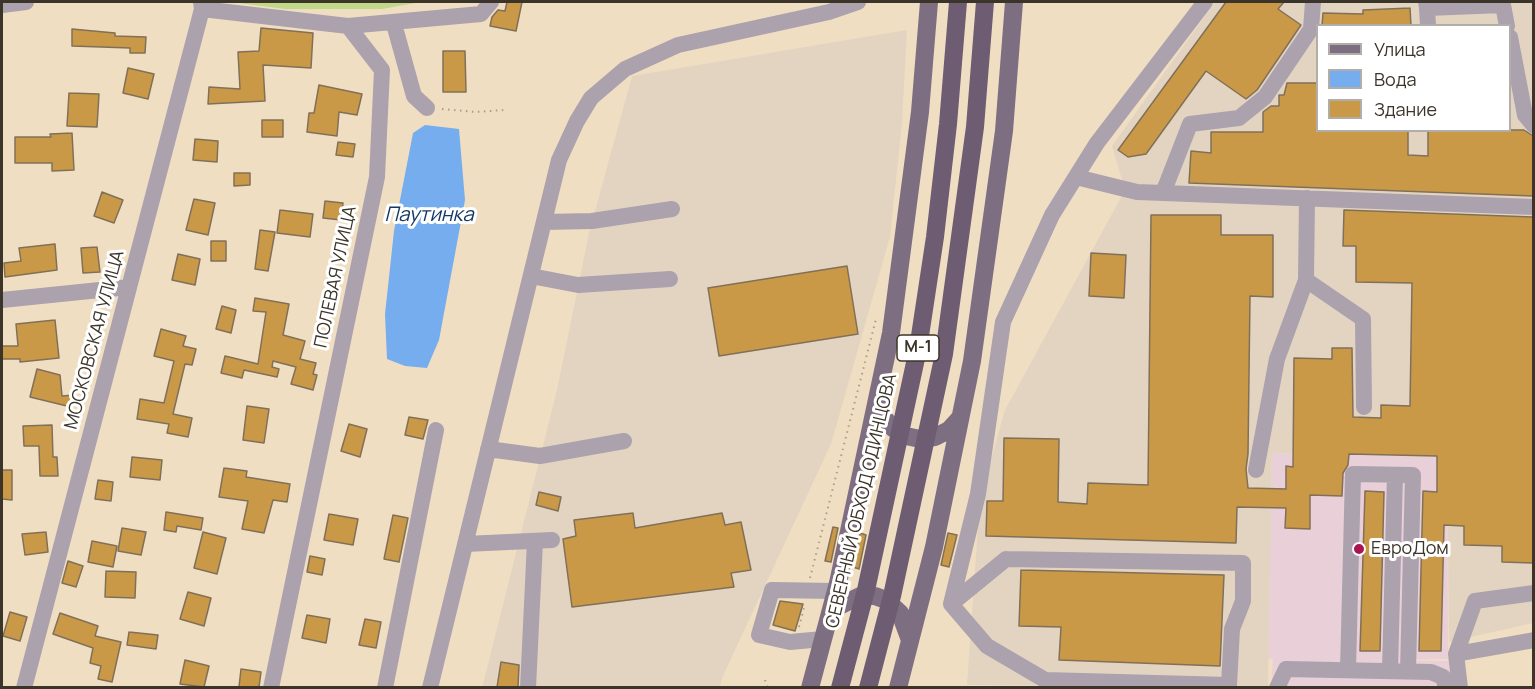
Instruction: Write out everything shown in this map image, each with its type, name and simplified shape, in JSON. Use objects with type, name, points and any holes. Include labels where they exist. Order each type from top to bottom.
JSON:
[{"type":"highway","name":"СЕВЕРНЫЙ ОБХОД ОДИНЦОВА","points":[[840,687],[866,590],[918,349],[947,136],[958,2]]},
{"type":"highway","name":"М-1","points":[[868,687],[892,596],[944,354],[971,161],[985,2]]},
{"type":"main road","points":[[810,687],[831,610],[877,403],[906,233],[920,112],[929,2]]},
{"type":"main road","points":[[898,687],[934,548],[972,361],[984,289],[1005,121],[1014,2]]},
{"type":"main road","points":[[877,403],[883,417],[892,428],[913,437],[935,437],[948,430],[959,419]]},
{"type":"main road","points":[[831,610],[853,598],[875,596],[895,607],[910,640]]},
{"type":"street","points":[[2,5],[26,2]]},
{"type":"street","points":[[202,5],[348,26],[394,24],[481,14],[490,2]]},
{"type":"street","points":[[430,687],[559,160],[577,120],[591,98],[625,69],[678,45],[829,12],[858,2]]},
{"type":"street","points":[[951,604],[978,494],[1003,322],[1052,214],[1097,143],[1205,2]]},
{"type":"street","points":[[1163,193],[1190,124],[1239,118],[1265,97],[1311,29],[1313,2]]},
{"type":"street","name":"МОСКОВСКАЯ УЛИЦА","points":[[24,687],[202,5]]},
{"type":"street","points":[[1428,24],[1426,5],[1503,5],[1507,24]]},
{"type":"street","points":[[394,24],[414,96],[427,108]]},
{"type":"street","name":"ПОЛЕВАЯ УЛИЦА","points":[[271,687],[376,177],[382,70],[348,26]]},
{"type":"street","points":[[1511,50],[1522,119]]},
{"type":"street","points":[[1076,177],[1137,192],[1533,207]]},
{"type":"street","points":[[1256,470],[1277,359],[1306,280],[1307,198]]},
{"type":"street","points":[[544,222],[592,221],[672,208]]},
{"type":"street","points":[[531,276],[578,285],[670,279]]},
{"type":"street","points":[[1306,280],[1363,319],[1364,407]]},
{"type":"street","points":[[2,300],[129,287]]},
{"type":"street","points":[[385,687],[436,430]]},
{"type":"street","points":[[488,449],[540,456],[624,441]]},
{"type":"street","points":[[1348,670],[1353,474],[1413,475],[1408,671]]},
{"type":"street","points":[[1390,671],[1395,475]]},
{"type":"street","points":[[465,544],[544,540],[528,687]]},
{"type":"street","points":[[1006,560],[1243,563],[1243,601],[1232,629],[1229,685],[1045,680],[987,646],[951,604],[1006,560]]},
{"type":"street","points":[[823,639],[790,642],[759,635],[772,590],[806,593],[835,591]]},
{"type":"street","points":[[1460,687],[1456,654],[1474,601],[1533,593]]},
{"type":"street","points":[[1456,654],[1533,640]]},
{"type":"street","points":[[1277,687],[1286,669],[1431,672],[1443,677],[1446,687]]},
{"type":"path","points":[[427,108],[476,112],[504,110]]},
{"type":"path","points":[[798,632],[878,311]]},
{"type":"path","points":[[765,680],[768,687]]},
{"type":"shaded area","points":[[1215,2],[1533,2],[1533,623],[1449,642],[1447,457],[1272,453],[1268,687],[967,685],[980,497],[1005,410],[1125,190],[1112,146]]},
{"type":"shaded area","points":[[907,30],[902,123],[890,237],[831,444],[722,678],[720,687],[482,688],[557,390],[589,233],[632,76]]},
{"type":"shaded area","name":"ЕвроДом","points":[[1272,453],[1447,457],[1448,659],[1356,660],[1449,661],[1451,687],[1271,687],[1273,659],[1268,658]]},
{"type":"green space","points":[[231,2],[421,2],[382,9],[285,9]]},
{"type":"water","name":"Паутинка","points":[[425,125],[459,129],[465,200],[439,340],[427,368],[405,366],[387,359],[385,314],[394,231],[413,133]]},
{"type":"building","points":[[507,2],[522,2],[516,31],[490,26],[492,17],[498,10],[505,11]]},
{"type":"building","points":[[1226,2],[1284,2],[1278,9],[1301,25],[1257,90],[1246,99],[1206,71],[1146,154],[1128,157],[1118,150]]},
{"type":"building","points":[[1410,8],[1411,24],[1322,24],[1323,13],[1363,14],[1363,10]]},
{"type":"building","points":[[261,28],[313,33],[311,68],[263,65],[265,101],[208,104],[209,87],[240,89],[238,52],[259,51]]},
{"type":"building","points":[[72,29],[115,33],[115,36],[146,37],[145,53],[130,53],[130,48],[72,46]]},
{"type":"building","points":[[443,51],[465,51],[466,92],[443,92]]},
{"type":"building","points":[[128,68],[154,74],[148,99],[123,93]]},
{"type":"building","points":[[1287,83],[1316,83],[1316,132],[1408,132],[1408,155],[1428,156],[1428,132],[1524,130],[1533,136],[1533,196],[1189,183],[1191,151],[1211,153],[1211,132],[1263,132],[1263,112],[1271,106],[1279,106],[1279,95],[1284,95]]},
{"type":"building","points":[[319,85],[362,94],[357,115],[339,112],[337,136],[307,132],[309,113],[314,113]]},
{"type":"building","points":[[69,93],[99,94],[97,127],[67,126]]},
{"type":"building","points":[[262,120],[283,120],[283,137],[262,137]]},
{"type":"building","points":[[72,133],[74,170],[52,171],[52,163],[15,163],[15,137],[51,137],[50,134]]},
{"type":"building","points":[[195,139],[218,141],[217,162],[193,160]]},
{"type":"building","points":[[338,142],[355,144],[353,157],[336,155]]},
{"type":"building","points":[[234,173],[250,173],[250,185],[234,186]]},
{"type":"building","points":[[102,192],[123,200],[114,223],[94,216]]},
{"type":"building","points":[[194,199],[215,203],[208,235],[186,230]]},
{"type":"building","points":[[325,201],[343,203],[341,220],[323,218]]},
{"type":"building","points":[[280,210],[313,214],[310,237],[277,233]]},
{"type":"building","points":[[1344,210],[1533,217],[1533,563],[1502,562],[1502,546],[1464,545],[1464,526],[1444,525],[1441,651],[1419,651],[1423,491],[1437,492],[1437,456],[1349,454],[1348,465],[1343,473],[1342,496],[1310,495],[1310,529],[1285,528],[1286,508],[1237,507],[1236,543],[986,536],[987,501],[1003,501],[1004,438],[1059,439],[1058,502],[1087,504],[1088,483],[1148,485],[1151,215],[1221,215],[1221,235],[1273,235],[1273,297],[1250,296],[1246,469],[1248,488],[1286,489],[1286,466],[1293,467],[1294,358],[1332,359],[1332,348],[1352,348],[1353,417],[1381,418],[1381,405],[1410,406],[1412,283],[1356,282],[1356,246],[1343,246]]},
{"type":"building","points":[[260,230],[275,232],[268,271],[255,269]]},
{"type":"building","points":[[211,241],[226,241],[226,261],[211,261]]},
{"type":"building","points":[[55,244],[57,270],[5,277],[4,263],[21,261],[19,248]]},
{"type":"building","points":[[97,247],[100,272],[83,273],[81,248]]},
{"type":"building","points":[[1091,253],[1126,255],[1124,298],[1089,296]]},
{"type":"building","points":[[178,254],[200,259],[195,285],[172,280]]},
{"type":"building","points":[[847,266],[858,334],[719,356],[708,288]]},
{"type":"building","points":[[255,298],[289,304],[283,335],[305,341],[300,359],[316,363],[313,374],[317,375],[313,390],[291,384],[296,367],[273,361],[272,367],[279,369],[277,377],[244,370],[242,378],[221,373],[225,356],[258,364],[266,312],[253,311]]},
{"type":"building","points":[[222,306],[236,310],[231,333],[216,329]]},
{"type":"building","points":[[55,320],[59,358],[20,362],[20,359],[2,359],[2,346],[18,346],[16,324]]},
{"type":"building","points":[[161,329],[186,336],[183,346],[196,349],[192,365],[185,364],[173,414],[192,418],[188,437],[167,433],[169,424],[137,419],[140,399],[164,403],[174,361],[154,356]]},
{"type":"building","points":[[37,369],[60,375],[62,396],[74,395],[71,407],[30,397]]},
{"type":"building","points":[[247,406],[269,409],[264,443],[243,440]]},
{"type":"building","points":[[409,417],[428,420],[423,439],[405,435]]},
{"type":"building","points":[[349,424],[367,429],[360,457],[341,451]]},
{"type":"building","points":[[52,425],[53,457],[57,457],[58,476],[40,476],[39,446],[24,446],[23,426]]},
{"type":"building","points":[[132,457],[162,460],[160,480],[130,477]]},
{"type":"building","points":[[224,468],[247,471],[246,477],[290,484],[287,502],[273,500],[264,533],[242,529],[248,501],[219,497]]},
{"type":"building","points":[[2,470],[12,470],[12,500],[2,499]]},
{"type":"building","points":[[98,480],[113,482],[111,501],[95,499]]},
{"type":"building","points":[[1365,491],[1384,492],[1380,651],[1360,651]]},
{"type":"building","points":[[539,492],[561,497],[558,511],[536,505]]},
{"type":"building","points":[[166,512],[203,518],[201,530],[177,526],[176,532],[164,530]]},
{"type":"building","points":[[633,513],[635,528],[722,513],[725,525],[741,522],[751,570],[731,573],[734,587],[572,607],[563,539],[576,536],[574,520]]},
{"type":"building","points":[[329,514],[358,519],[353,545],[324,540]]},
{"type":"building","points":[[393,515],[408,518],[399,562],[384,559]]},
{"type":"building","points":[[833,527],[838,528],[831,562],[825,561]]},
{"type":"building","points":[[122,528],[146,532],[141,555],[118,551]]},
{"type":"building","points":[[46,532],[48,552],[25,555],[22,534]]},
{"type":"building","points":[[203,532],[226,538],[217,574],[194,568]]},
{"type":"building","points":[[860,533],[866,535],[859,569],[853,567]]},
{"type":"building","points":[[948,533],[957,535],[949,567],[941,565]]},
{"type":"building","points":[[92,541],[117,546],[113,567],[88,562]]},
{"type":"building","points":[[310,556],[325,559],[322,575],[307,572]]},
{"type":"building","points":[[68,561],[83,566],[76,587],[62,583]]},
{"type":"building","points":[[1021,570],[1224,575],[1220,666],[1059,660],[1061,627],[1019,626]]},
{"type":"building","points":[[106,571],[136,572],[135,598],[105,597]]},
{"type":"building","points":[[188,592],[211,598],[204,626],[180,619]]},
{"type":"building","points":[[780,601],[803,604],[795,631],[773,625]]},
{"type":"building","points":[[10,612],[27,617],[20,641],[3,636]]},
{"type":"building","points":[[60,613],[98,626],[95,636],[121,642],[112,682],[98,679],[101,666],[90,663],[93,648],[53,634]]},
{"type":"building","points":[[307,615],[330,619],[326,643],[302,638]]},
{"type":"building","points":[[365,619],[381,622],[376,648],[359,645]]},
{"type":"building","points":[[129,632],[158,635],[156,649],[127,645]]},
{"type":"building","points":[[185,660],[209,666],[204,687],[180,684]]},
{"type":"building","points":[[501,662],[519,665],[518,687],[497,687]]},
{"type":"building","points":[[241,669],[261,672],[259,687],[239,687]]},
{"type":"place","name":"ЕвроДом","points":[[1359,549]]}]
